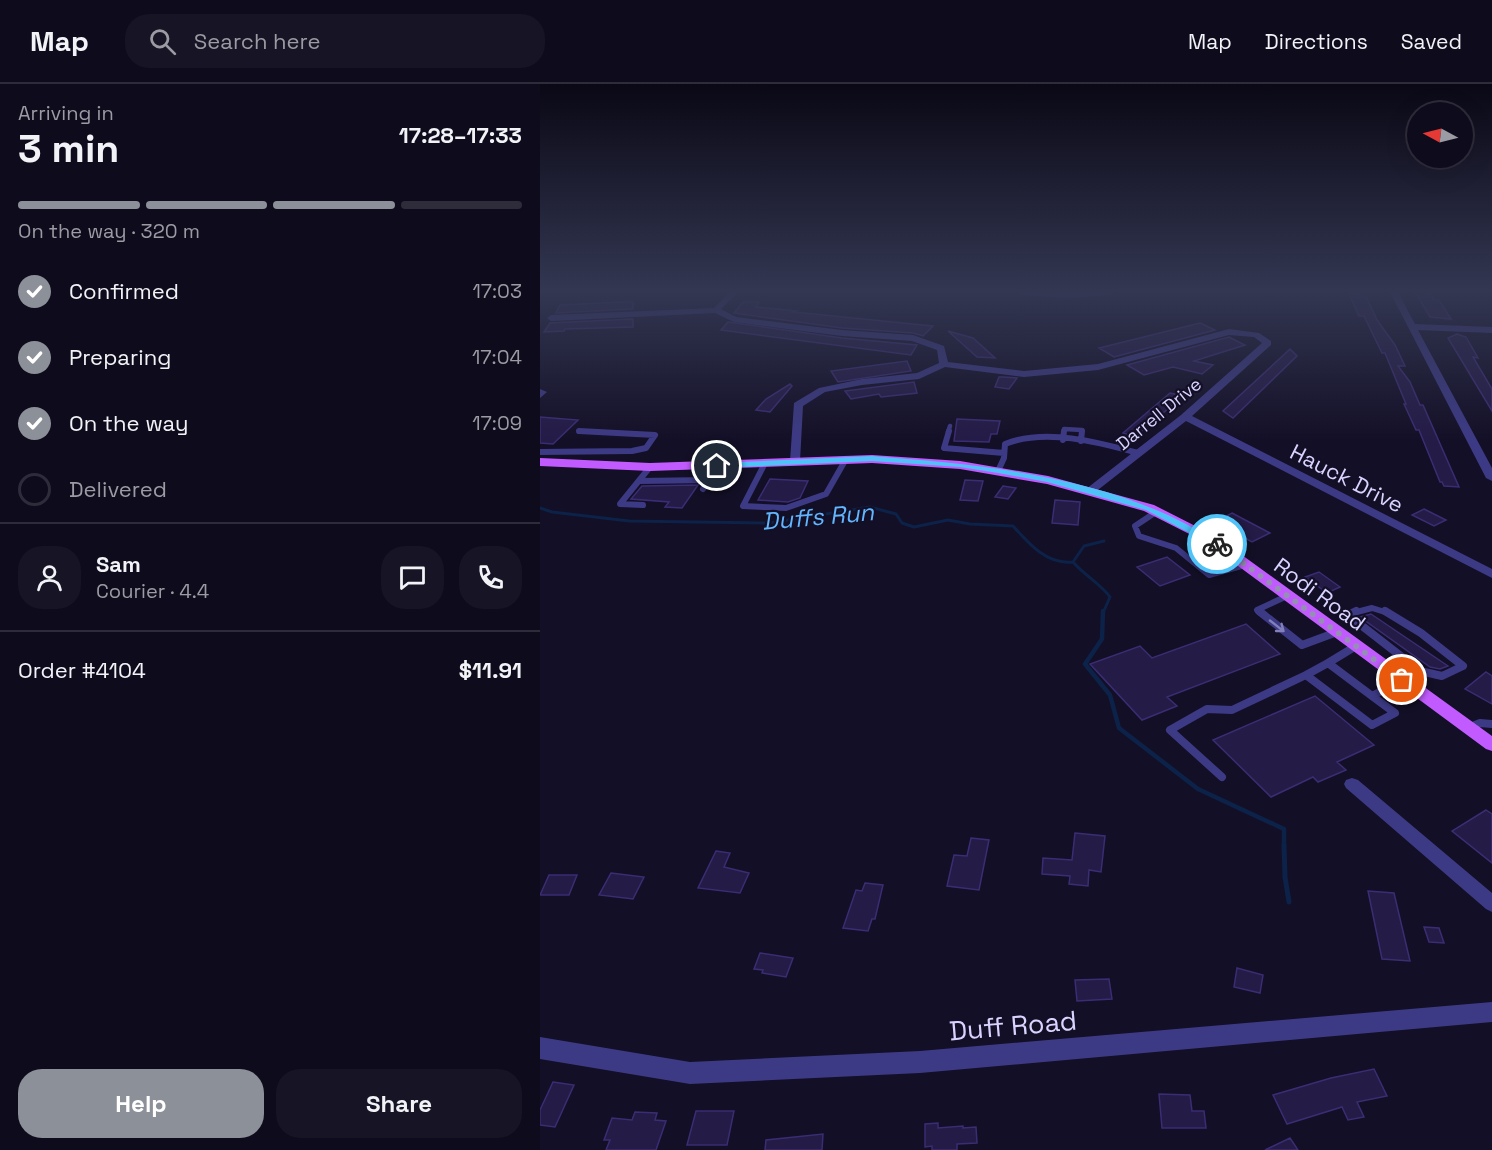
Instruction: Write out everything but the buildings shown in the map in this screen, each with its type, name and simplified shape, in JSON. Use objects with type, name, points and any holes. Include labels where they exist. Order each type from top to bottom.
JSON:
[{"type":"main road","name":"Rodi Road","points":[[540,462],[650,467],[872,459],[960,465],[1090,491],[1156,512],[1212,540],[1492,745]]},
{"type":"street","points":[[795,462],[798,405],[822,390],[862,382],[919,376],[944,364],[941,348],[923,342]]},
{"type":"street","name":"Darrell Drive","points":[[944,364],[1024,374],[1098,367],[1193,342]]},
{"type":"street","name":"Darrell Drive","points":[[1090,491],[1185,417],[1268,343],[1266,342]]},
{"type":"street","points":[[1422,342],[1492,478]]},
{"type":"street","name":"Hauck Drive","points":[[1185,417],[1492,574]]},
{"type":"street","points":[[1352,784],[1492,904]]},
{"type":"street","name":"Duff Road","points":[[540,1048],[690,1074],[920,1062],[1492,1012]]},
{"type":"lane","points":[[950,426],[943,446],[946,449],[1004,453]]},
{"type":"lane","points":[[1063,440],[1064,429],[1082,430],[1081,441]]},
{"type":"lane","points":[[540,453],[563,450],[632,451],[646,448],[655,435],[579,431]]},
{"type":"lane","points":[[998,471],[1005,444],[1020,439],[1102,443],[1138,453]]},
{"type":"lane","points":[[765,464],[743,506],[786,508],[826,494],[846,459]]},
{"type":"lane","points":[[703,489],[717,466]]},
{"type":"lane","points":[[643,506],[620,504],[650,467]]},
{"type":"lane","points":[[639,481],[709,480]]},
{"type":"lane","points":[[1156,512],[1135,526],[1139,536],[1176,548],[1209,575],[1245,565]]},
{"type":"lane","points":[[1287,596],[1257,610],[1302,645],[1337,632]]},
{"type":"lane","points":[[1374,608],[1394,617],[1445,651],[1463,666],[1450,675],[1436,678],[1420,671],[1348,615],[1360,609],[1374,608]]},
{"type":"lane","points":[[1222,777],[1170,730],[1207,709],[1232,710],[1306,675],[1356,646]]},
{"type":"lane","points":[[1306,675],[1372,725],[1395,713],[1328,663]]},
{"type":"lane","points":[[1372,696],[1420,671]]},
{"type":"lane","points":[[1468,728],[1480,723],[1492,724]]},
{"type":"waterway","name":"Duffs Run","points":[[540,508],[552,512],[629,521],[769,523],[870,507],[896,514],[902,523],[914,527],[948,520],[970,524],[1013,526],[1025,540],[1047,557],[1073,562]]},
{"type":"waterway","name":"Duffs Run","points":[[1073,562],[1084,546],[1104,541]]},
{"type":"waterway","points":[[1073,562],[1110,597],[1103,613]]},
{"type":"waterway","points":[[1103,611],[1102,639],[1085,664],[1110,695],[1119,728],[1198,789],[1284,829],[1284,845]]},
{"type":"waterway","points":[[1284,845],[1285,877],[1289,902]]},
{"type":"way so far","points":[[1217,544],[1402,680]]},
{"type":"route","points":[[717,466],[872,459],[960,465],[1048,480],[1149,508],[1217,544]]}]
